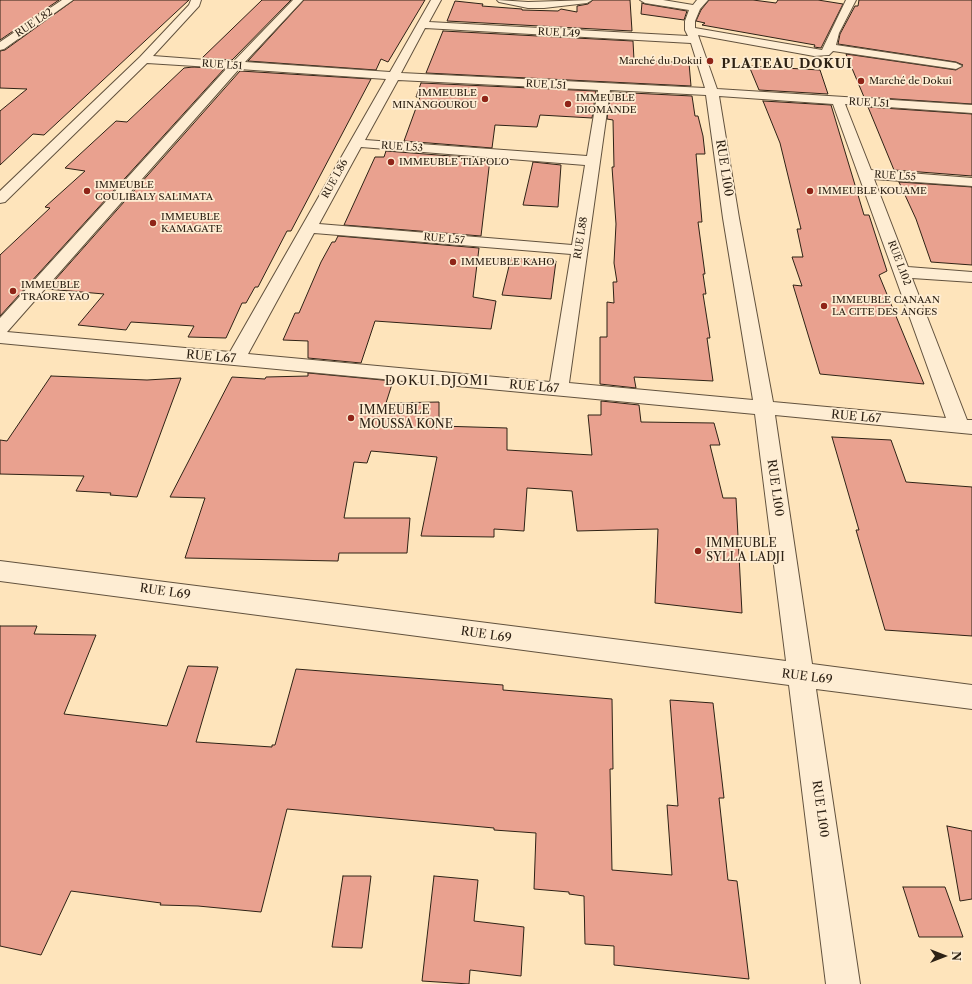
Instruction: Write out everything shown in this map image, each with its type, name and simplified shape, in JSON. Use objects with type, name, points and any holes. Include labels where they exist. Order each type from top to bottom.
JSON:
[{"type":"street","name":"RUE L82","points":[[0,47],[68,0]]},
{"type":"street","points":[[0,199],[144,59],[194,6],[196,0]]},
{"type":"street","points":[[0,329],[235,66],[298,0]]},
{"type":"street","name":"RUE L86","points":[[236,359],[436,0]]},
{"type":"street","points":[[502,0],[528,5],[544,5],[587,0]]},
{"type":"street","points":[[645,0],[695,8],[703,0]]},
{"type":"street","points":[[851,0],[834,33],[830,47],[956,66]]},
{"type":"street","name":"RUE L100","points":[[695,8],[690,21],[693,35],[712,92],[731,218],[764,409],[802,676],[843,984]]},
{"type":"street","name":"RUE L49","points":[[422,25],[693,35],[814,53],[825,53],[830,47]]},
{"type":"street","name":"RUE L51","points":[[144,59],[395,76],[604,88],[712,92],[972,109]]},
{"type":"street","name":"RUE L88","points":[[558,389],[604,88]]},
{"type":"street","name":"RUE L102","points":[[838,101],[903,272],[965,426]]},
{"type":"street","name":"RUE L53","points":[[355,143],[592,161]]},
{"type":"street","name":"RUE L55","points":[[865,174],[972,182]]},
{"type":"street","name":"RUE L57","points":[[309,228],[579,250]]},
{"type":"street","points":[[903,272],[972,277]]},
{"type":"street","name":"RUE L67","points":[[0,337],[764,409],[965,426]]},
{"type":"street","name":"RUE L69","points":[[0,571],[972,697]]},
{"type":"building","points":[[0,0],[59,0],[0,40]]},
{"type":"building","points":[[74,0],[189,0],[44,135],[33,134],[0,165],[0,111],[27,89],[0,88],[0,51],[5,50]]},
{"type":"building","points":[[262,0],[291,0],[232,60],[202,58]]},
{"type":"building","points":[[304,0],[425,0],[388,62],[381,59],[376,70],[248,61]]},
{"type":"building","points":[[593,0],[630,0],[632,31],[447,21],[455,1],[483,4],[482,6],[522,10],[558,11],[561,9],[577,12],[577,6],[588,4]]},
{"type":"building","points":[[709,0],[753,0],[776,3],[778,0],[818,0],[843,4],[821,48],[814,47],[815,45],[702,25],[705,23],[696,21],[701,10]]},
{"type":"building","points":[[859,0],[972,0],[972,104],[864,97],[846,54],[956,70],[963,65],[956,62],[838,44],[840,34],[855,6],[858,6]]},
{"type":"building","points":[[642,3],[687,11],[684,20],[641,14]]},
{"type":"building","points":[[443,31],[633,41],[634,60],[689,63],[691,86],[426,73]]},
{"type":"building","points":[[749,66],[820,70],[828,94],[759,90]]},
{"type":"building","points":[[193,67],[224,69],[0,316],[0,255],[50,208],[45,207],[85,171],[65,168],[116,121],[127,122],[184,68]]},
{"type":"building","points":[[240,71],[371,79],[291,231],[287,231],[258,287],[255,287],[246,303],[242,303],[226,338],[188,337],[194,326],[131,322],[126,330],[78,325],[104,294],[47,289]]},
{"type":"building","points":[[421,83],[596,91],[592,118],[540,115],[537,127],[495,125],[492,148],[404,141],[420,97],[416,97]]},
{"type":"building","points":[[611,92],[692,96],[695,116],[698,116],[703,136],[705,154],[696,154],[702,222],[698,222],[705,274],[703,274],[706,294],[703,294],[710,338],[707,338],[713,381],[634,377],[636,388],[600,384],[600,337],[607,337],[607,302],[614,303],[613,282],[617,282],[614,263],[616,224],[612,167],[614,167],[613,120],[607,119]]},
{"type":"building","points":[[763,101],[831,105],[864,215],[869,215],[887,271],[879,275],[924,384],[820,374],[793,285],[802,286],[792,257],[803,257],[797,229],[801,229],[780,143]]},
{"type":"building","points":[[868,107],[972,114],[972,176],[894,170]]},
{"type":"building","points":[[386,151],[490,159],[481,236],[344,225],[375,157],[384,157]]},
{"type":"building","points":[[533,162],[561,165],[558,207],[523,205]]},
{"type":"building","points":[[899,182],[972,187],[972,265],[931,262],[916,219]]},
{"type":"building","points":[[338,236],[479,248],[473,297],[496,301],[491,329],[375,321],[361,363],[308,358],[308,341],[283,340],[295,313],[299,313],[321,262],[332,242],[335,242]]},
{"type":"building","points":[[511,258],[556,261],[551,299],[502,295]]},
{"type":"building","points":[[308,373],[393,381],[386,403],[439,402],[439,426],[507,428],[507,450],[592,455],[588,415],[601,415],[601,401],[639,405],[641,422],[714,423],[720,445],[710,445],[723,498],[736,498],[742,613],[655,603],[658,529],[577,531],[572,491],[527,488],[524,531],[494,529],[494,537],[421,536],[437,457],[371,451],[367,463],[354,462],[344,518],[410,518],[407,553],[339,553],[338,561],[185,558],[205,498],[170,497],[232,377],[265,379],[266,377],[308,376]]},
{"type":"building","points":[[51,376],[147,380],[181,378],[137,497],[110,495],[111,493],[76,491],[84,476],[0,474],[0,440],[7,441]]},
{"type":"building","points":[[832,437],[891,440],[906,482],[972,487],[972,636],[885,630],[856,530],[859,530]]},
{"type":"building","points":[[0,626],[37,626],[34,634],[96,635],[64,714],[167,726],[188,666],[218,667],[196,742],[272,747],[272,745],[275,745],[296,669],[503,685],[503,690],[612,699],[613,769],[610,769],[612,870],[672,875],[667,805],[678,806],[670,700],[713,703],[724,798],[719,798],[728,880],[737,881],[749,979],[614,965],[614,946],[585,944],[584,896],[569,894],[569,892],[534,889],[536,833],[287,809],[261,912],[198,906],[160,905],[161,903],[71,891],[41,955],[0,946]]},
{"type":"building","points":[[947,826],[972,831],[972,899],[960,901]]},
{"type":"building","points":[[343,876],[371,876],[362,948],[332,947]]},
{"type":"building","points":[[434,876],[478,880],[474,921],[524,927],[521,976],[470,970],[469,984],[422,981]]},
{"type":"building","points":[[903,887],[945,887],[963,937],[919,937]]},
{"type":"place","name":"Marché du Dokui","points":[[710,61]]},
{"type":"place","name":"Marché de Dokui","points":[[861,81]]},
{"type":"place","name":"IMMEUBLE MINANGOUROU","points":[[485,99]]},
{"type":"place","name":"IMMEUBLE DIOMANDE","points":[[568,104]]},
{"type":"place","name":"IMMEUBLE TIAPOLO","points":[[391,162]]},
{"type":"place","name":"IMMEUBLE COULIBALY SALIMATA","points":[[87,191]]},
{"type":"place","name":"IMMEUBLE KOUAME","points":[[810,191]]},
{"type":"place","name":"IMMEUBLE KAMAGATE","points":[[153,223]]},
{"type":"place","name":"IMMEUBLE KAHO","points":[[453,262]]},
{"type":"place","name":"IMMEUBLE TRAORE YAO","points":[[13,291]]},
{"type":"place","name":"IMMEUBLE CANAAN LA CITE DES ANGES","points":[[824,306]]},
{"type":"place","name":"IMMEUBLE MOUSSA KONE","points":[[351,418]]},
{"type":"place","name":"IMMEUBLE SYLLA LADJI","points":[[698,551]]},
{"type":"district","name":"PLATEAU DOKUI","points":[[787,64]]},
{"type":"district","name":"DOKUI DJOMI","points":[[437,381]]}]
